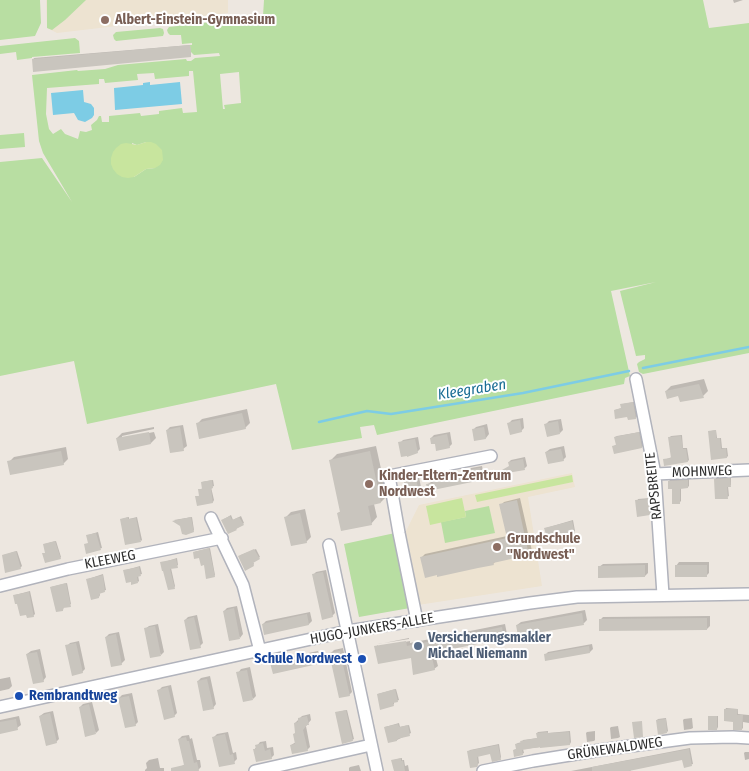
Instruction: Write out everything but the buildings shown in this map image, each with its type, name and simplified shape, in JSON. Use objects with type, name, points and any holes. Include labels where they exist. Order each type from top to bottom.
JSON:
[{"type":"street","name":"RAPSBREITE","points":[[636,379],[655,474],[662,595]]},
{"type":"street","points":[[417,621],[398,534],[389,476],[491,456]]},
{"type":"street","name":"MOHNWEG","points":[[655,474],[749,470]]},
{"type":"street","points":[[212,518],[244,584],[260,650]]},
{"type":"street","name":"KLEEWEG","points":[[0,586],[68,569],[222,538]]},
{"type":"street","points":[[329,545],[377,771]]},
{"type":"street","name":"HUGO-JUNKERS-ALLEE","points":[[0,707],[348,632],[530,603],[577,597],[749,594]]},
{"type":"street","name":"GRÜNEWALDWEG","points":[[483,771],[601,750],[690,738],[749,738]]},
{"type":"street","points":[[255,771],[371,746]]},
{"type":"shaded area","name":"Albert-Einstein-Gymnasium","points":[[46,0],[228,0],[228,13],[57,33],[47,28]]},
{"type":"shaded area","points":[[572,473],[575,487],[528,497],[542,586],[418,605],[403,537],[419,505]]},
{"type":"green space","points":[[0,0],[40,0],[41,23],[35,36],[0,40]]},
{"type":"green space","points":[[47,0],[86,0],[52,30],[47,28]]},
{"type":"green space","points":[[264,0],[703,0],[709,28],[749,23],[749,353],[643,374],[639,372],[637,364],[645,359],[645,355],[636,356],[620,291],[656,282],[611,291],[630,376],[625,378],[624,384],[377,435],[374,425],[360,427],[362,438],[292,450],[276,384],[87,424],[74,361],[0,376],[0,162],[42,158],[72,202],[43,153],[39,141],[32,75],[105,69],[118,65],[186,59],[191,61],[195,58],[220,56],[219,53],[194,55],[191,52],[190,45],[192,43],[182,44],[181,35],[170,35],[167,30],[169,27],[263,16]],"holes":[[[189,71],[193,71],[197,112],[183,113],[182,108],[141,116],[140,113],[109,116],[109,122],[102,122],[101,116],[99,116],[91,125],[92,130],[80,131],[78,139],[65,134],[61,129],[53,134],[49,129],[46,114],[47,88],[99,84],[99,79],[104,79],[105,83],[138,80],[137,74],[154,73],[155,79],[189,76]],[[239,72],[241,103],[224,105],[225,109],[223,109],[220,74]],[[146,142],[155,168],[146,169],[134,177],[132,143],[137,145]]]},
{"type":"green space","points":[[163,29],[163,36],[116,41],[113,35],[116,32]]},
{"type":"green space","points":[[75,38],[79,41],[80,53],[17,60],[16,52],[0,54],[0,46]]},
{"type":"green space","points":[[24,133],[25,147],[0,149],[0,135]]},
{"type":"green space","points":[[146,142],[156,144],[162,150],[163,160],[160,165],[155,168],[146,169],[134,177],[122,177],[117,174],[111,164],[111,158],[116,148],[126,143],[137,145]]},
{"type":"green space","points":[[572,475],[573,482],[477,502],[475,495]]},
{"type":"green space","points":[[462,498],[466,517],[430,525],[426,506]]},
{"type":"green space","points":[[489,506],[495,533],[445,543],[441,522],[466,517],[465,511]]},
{"type":"green space","points":[[395,533],[410,608],[359,617],[344,544]]},
{"type":"water","points":[[150,82],[150,85],[180,82],[182,104],[115,110],[114,88],[143,85],[143,83]]},
{"type":"water","points":[[83,90],[84,102],[91,104],[94,108],[92,118],[85,122],[78,120],[74,113],[53,115],[51,93]]},
{"type":"waterway","name":"Kleegraben","points":[[643,368],[749,347]]},
{"type":"waterway","name":"Kleegraben","points":[[319,422],[367,411],[391,414],[523,393],[629,371]]},
{"type":"place","name":"Albert-Einstein-Gymnasium","points":[[105,20]]},
{"type":"place","name":"Kinder-Eltern-Zentrum Nordwest","points":[[369,484]]},
{"type":"place","name":"Grundschule \"Nordwest\"","points":[[497,547]]},
{"type":"place","name":"Versicherungsmakler Michael Niemann","points":[[418,646]]},
{"type":"place","name":"Schule Nordwest","points":[[362,659]]},
{"type":"place","name":"Rembrandtweg","points":[[19,696]]}]
